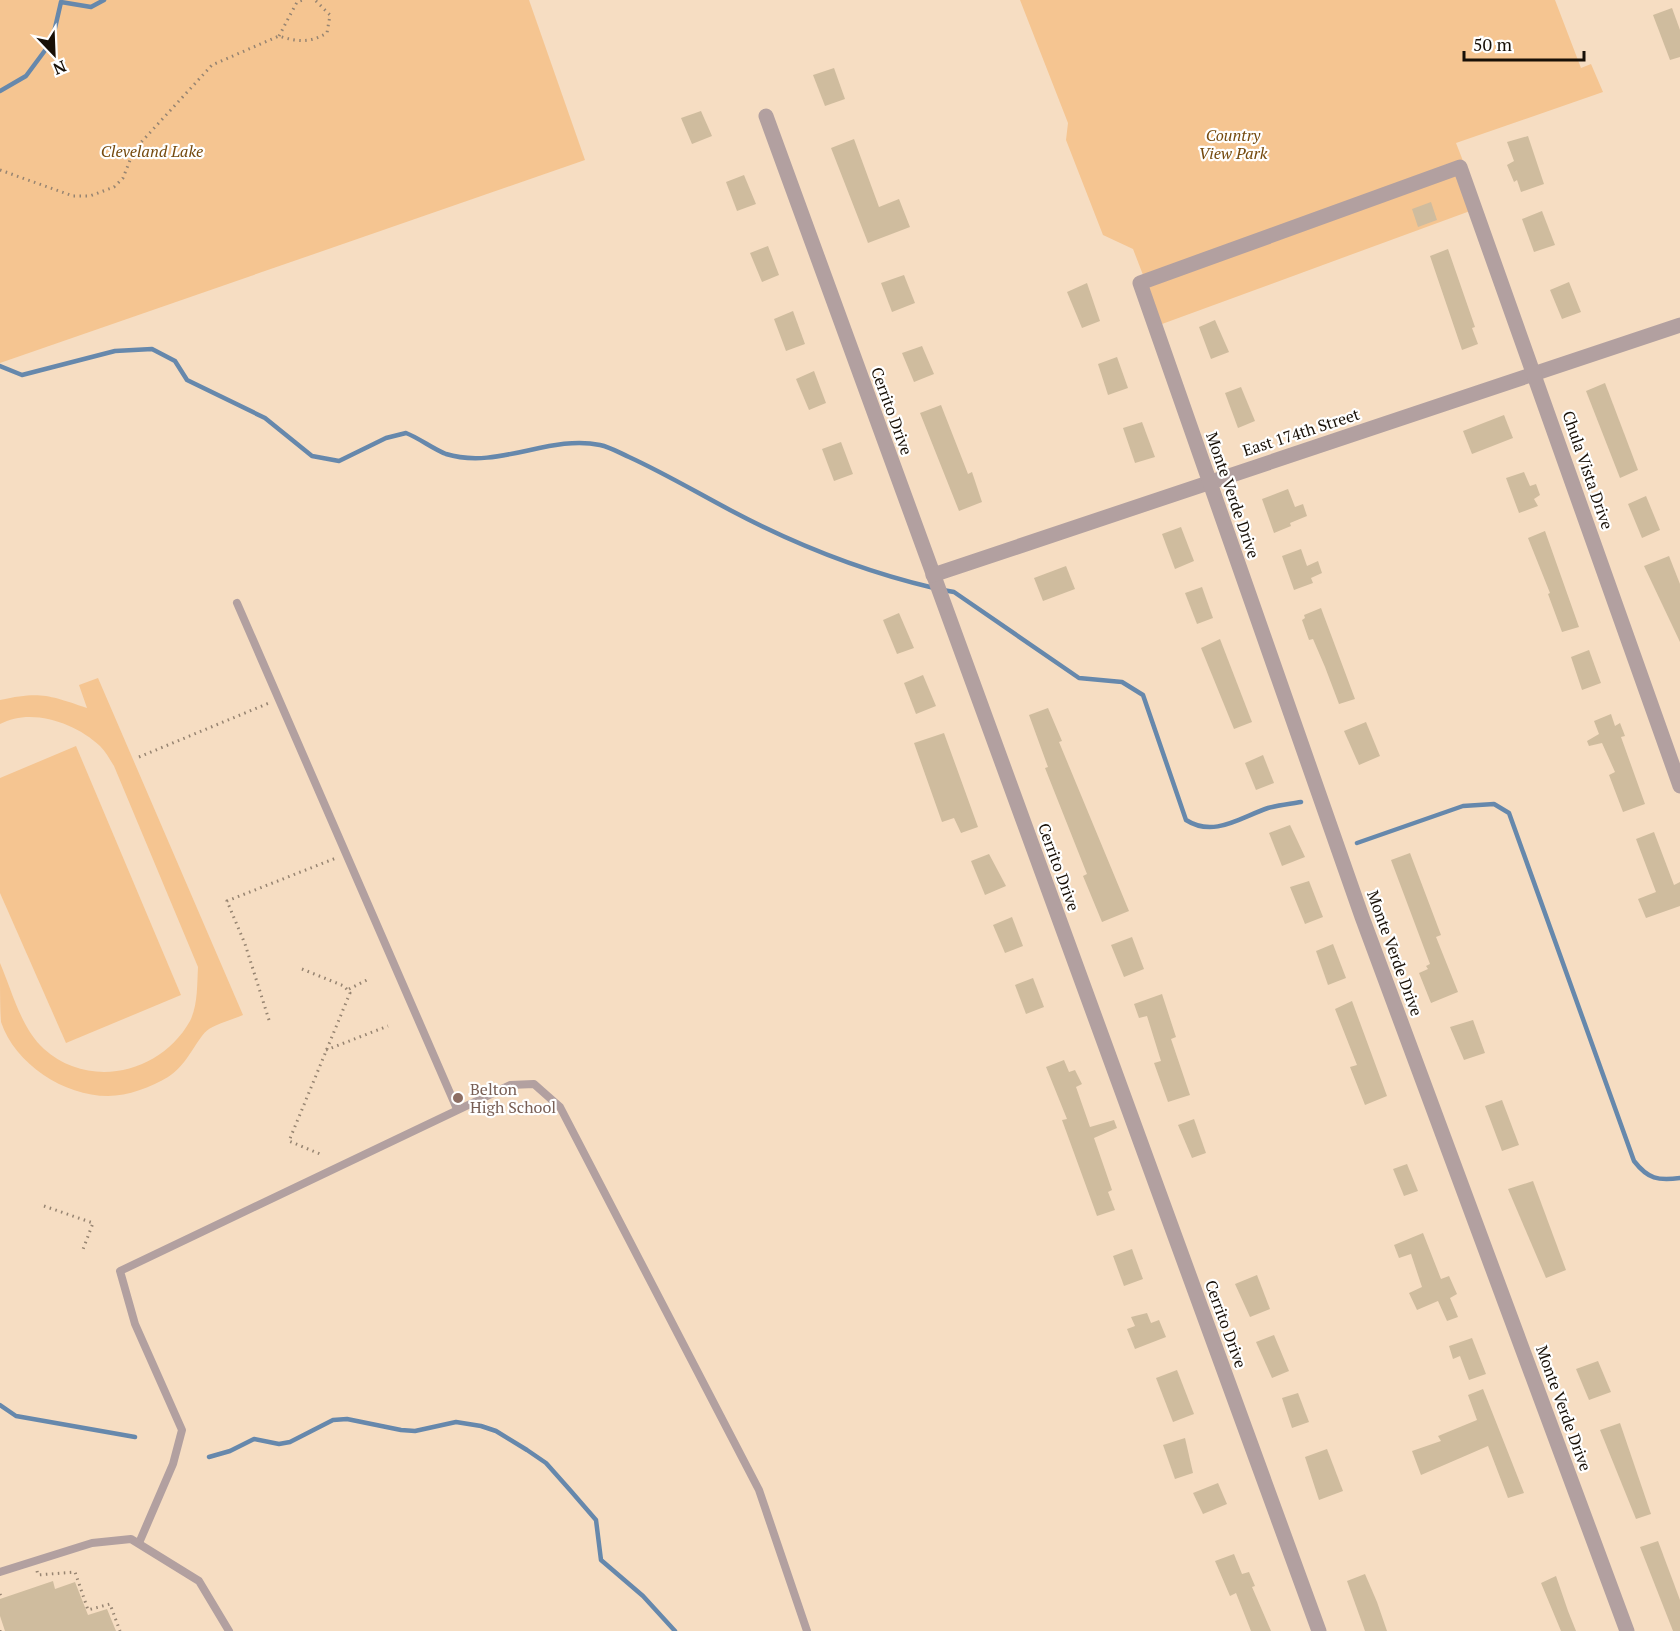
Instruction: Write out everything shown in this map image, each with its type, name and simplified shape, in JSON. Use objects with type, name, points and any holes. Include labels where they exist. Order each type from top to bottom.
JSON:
[{"type":"street","name":"Cerrito Drive","points":[[766,116],[1319,1631]]},
{"type":"street","name":"Monte Verde Drive","points":[[1460,167],[1140,283],[1362,917],[1627,1631]]},
{"type":"street","name":"Chula Vista Drive","points":[[1460,167],[1680,786]]},
{"type":"street","name":"East 174th Street","points":[[933,575],[1680,325]]},
{"type":"lane","points":[[237,603],[458,1109]]},
{"type":"lane","points":[[139,1543],[173,1464],[182,1430],[135,1324],[120,1271],[510,1085],[534,1084],[560,1107],[759,1490],[807,1631]]},
{"type":"lane","points":[[0,1572],[92,1543],[131,1539],[199,1581],[229,1631]]},
{"type":"path","points":[[279,36],[297,2],[303,0]]},
{"type":"path","points":[[0,170],[48,190],[73,196],[90,196],[114,188],[123,178],[134,150],[212,64],[279,36],[296,41],[315,40],[327,33],[330,26],[330,15],[315,0]]},
{"type":"path","points":[[139,757],[279,699]]},
{"type":"path","points":[[269,1020],[245,944],[226,902],[346,854]]},
{"type":"path","points":[[302,969],[349,989],[367,980]]},
{"type":"path","points":[[320,1154],[289,1141],[350,993],[349,989]]},
{"type":"path","points":[[326,1050],[388,1026]]},
{"type":"path","points":[[44,1206],[93,1223],[82,1252]]},
{"type":"path","points":[[36,1569],[38,1575],[75,1572],[88,1610],[110,1604],[120,1631]]},
{"type":"green space","name":"Cleveland Lake","points":[[0,0],[529,0],[585,160],[0,363]]},
{"type":"green space","name":"Country View Park","points":[[1020,0],[1555,0],[1581,68],[1591,64],[1603,92],[1456,143],[1481,207],[1162,324],[1133,249],[1103,235],[1066,140],[1068,123]]},
{"type":"green space","points":[[98,678],[243,1015],[209,1029],[200,1038],[187,1059],[168,1077],[139,1090],[108,1096],[91,1095],[58,1084],[29,1064],[8,1037],[1,1022],[0,1009],[0,963],[23,1020],[44,1049],[62,1062],[82,1069],[103,1072],[123,1070],[143,1064],[161,1053],[177,1039],[193,1015],[197,994],[198,967],[108,756],[100,746],[79,730],[53,720],[25,717],[0,724],[0,700],[14,697],[44,696],[87,708],[79,685]]},
{"type":"green space","points":[[76,746],[181,995],[66,1043],[0,893],[0,778]]},
{"type":"building","points":[[1672,8],[1680,30],[1680,57],[1670,60],[1653,15]]},
{"type":"building","points":[[834,68],[845,99],[825,106],[813,75]]},
{"type":"building","points":[[701,111],[712,136],[692,144],[681,118]]},
{"type":"building","points":[[1528,136],[1544,184],[1521,192],[1517,180],[1514,182],[1507,165],[1514,161],[1507,142]]},
{"type":"building","points":[[854,139],[879,207],[899,199],[910,227],[868,243],[831,148]]},
{"type":"building","points":[[744,175],[756,204],[737,211],[726,182]]},
{"type":"building","points":[[1431,202],[1437,220],[1418,227],[1412,209]]},
{"type":"building","points":[[1542,211],[1555,245],[1534,252],[1522,219]]},
{"type":"building","points":[[768,246],[779,275],[762,282],[750,253]]},
{"type":"building","points":[[1448,249],[1475,327],[1472,328],[1478,344],[1462,350],[1430,256]]},
{"type":"building","points":[[904,275],[915,303],[892,312],[881,283]]},
{"type":"building","points":[[1569,282],[1581,312],[1562,319],[1550,290]]},
{"type":"building","points":[[1087,283],[1100,321],[1082,328],[1067,292]]},
{"type":"building","points":[[793,311],[805,344],[786,351],[774,319]]},
{"type":"building","points":[[1215,320],[1229,352],[1211,359],[1199,327]]},
{"type":"building","points":[[922,346],[934,374],[914,382],[902,353]]},
{"type":"building","points":[[1117,357],[1128,388],[1108,395],[1098,364]]},
{"type":"building","points":[[814,371],[826,403],[809,410],[796,379]]},
{"type":"building","points":[[1605,383],[1638,470],[1620,478],[1586,391]]},
{"type":"building","points":[[1241,387],[1255,421],[1238,428],[1225,393]]},
{"type":"building","points":[[941,405],[968,474],[972,472],[982,502],[959,511],[920,413]]},
{"type":"building","points":[[1504,415],[1513,438],[1472,454],[1463,431]]},
{"type":"building","points":[[1142,422],[1155,457],[1135,463],[1123,428]]},
{"type":"building","points":[[841,442],[853,474],[834,481],[822,449]]},
{"type":"building","points":[[1524,472],[1530,486],[1536,484],[1540,495],[1534,499],[1538,506],[1519,513],[1506,478]]},
{"type":"building","points":[[1288,489],[1295,507],[1303,504],[1307,516],[1274,533],[1262,499]]},
{"type":"building","points":[[1646,496],[1660,530],[1642,538],[1628,504]]},
{"type":"building","points":[[1181,527],[1194,561],[1175,569],[1162,534]]},
{"type":"building","points":[[1545,531],[1579,627],[1562,632],[1548,594],[1550,593],[1528,538]]},
{"type":"building","points":[[1301,549],[1307,566],[1318,561],[1322,573],[1311,578],[1313,583],[1294,590],[1282,556]]},
{"type":"building","points":[[1669,556],[1680,584],[1680,642],[1644,566]]},
{"type":"building","points":[[1066,566],[1075,589],[1043,601],[1034,578]]},
{"type":"building","points":[[1202,587],[1213,618],[1197,624],[1185,593]]},
{"type":"building","points":[[1321,608],[1355,699],[1339,704],[1313,639],[1309,640],[1302,620],[1305,618],[1304,615]]},
{"type":"building","points":[[899,613],[914,648],[897,654],[883,620]]},
{"type":"building","points":[[1220,639],[1252,722],[1234,729],[1201,648]]},
{"type":"building","points":[[1589,650],[1601,683],[1582,690],[1571,657]]},
{"type":"building","points":[[923,675],[936,706],[916,714],[904,683]]},
{"type":"building","points":[[1048,708],[1062,741],[1059,742],[1129,911],[1102,922],[1083,876],[1087,874],[1045,768],[1048,767],[1029,715]]},
{"type":"building","points":[[1611,714],[1615,726],[1620,723],[1625,736],[1621,737],[1645,804],[1623,812],[1609,775],[1615,772],[1602,743],[1589,746],[1587,741],[1599,734],[1594,721]]},
{"type":"building","points":[[1366,722],[1380,756],[1359,765],[1344,731]]},
{"type":"building","points":[[944,733],[978,827],[961,833],[954,818],[942,822],[914,743]]},
{"type":"building","points":[[1263,755],[1274,783],[1256,790],[1245,763]]},
{"type":"building","points":[[1290,825],[1305,857],[1282,866],[1269,833]]},
{"type":"building","points":[[1654,832],[1674,885],[1680,882],[1680,906],[1646,918],[1638,899],[1656,892],[1636,839]]},
{"type":"building","points":[[1410,853],[1441,935],[1436,937],[1458,992],[1431,1003],[1419,973],[1428,969],[1426,966],[1430,964],[1391,860]]},
{"type":"building","points":[[989,854],[1006,886],[985,895],[971,861]]},
{"type":"building","points":[[1309,881],[1323,917],[1305,924],[1290,887]]},
{"type":"building","points":[[1012,917],[1023,946],[1005,953],[993,925]]},
{"type":"building","points":[[1132,937],[1144,969],[1124,977],[1111,945]]},
{"type":"building","points":[[1333,944],[1346,978],[1328,985],[1316,951]]},
{"type":"building","points":[[1033,978],[1044,1007],[1026,1014],[1015,985]]},
{"type":"building","points":[[1162,994],[1176,1037],[1171,1039],[1190,1095],[1168,1102],[1154,1063],[1161,1061],[1147,1016],[1139,1018],[1134,1004]]},
{"type":"building","points":[[1352,1001],[1387,1096],[1365,1105],[1350,1067],[1357,1065],[1335,1009]]},
{"type":"building","points":[[1473,1020],[1485,1053],[1464,1060],[1450,1027]]},
{"type":"building","points":[[1064,1060],[1069,1072],[1075,1070],[1082,1084],[1076,1087],[1090,1127],[1114,1120],[1117,1128],[1094,1138],[1112,1190],[1108,1192],[1115,1210],[1097,1216],[1062,1120],[1067,1119],[1046,1067]]},
{"type":"building","points":[[1502,1100],[1519,1145],[1502,1151],[1485,1106]]},
{"type":"building","points":[[1194,1119],[1206,1153],[1192,1158],[1178,1125]]},
{"type":"building","points":[[1407,1164],[1418,1191],[1404,1196],[1393,1169]]},
{"type":"building","points":[[1533,1181],[1566,1270],[1546,1278],[1508,1189]]},
{"type":"building","points":[[1423,1233],[1441,1279],[1449,1276],[1457,1294],[1450,1298],[1458,1317],[1447,1321],[1438,1301],[1417,1310],[1409,1293],[1422,1287],[1411,1254],[1399,1258],[1394,1245]]},
{"type":"building","points":[[1132,1249],[1143,1279],[1124,1286],[1113,1256]]},
{"type":"building","points":[[1257,1275],[1270,1309],[1250,1317],[1235,1284]]},
{"type":"building","points":[[1147,1313],[1151,1323],[1159,1320],[1166,1337],[1135,1349],[1127,1329],[1135,1326],[1131,1317]]},
{"type":"building","points":[[1274,1335],[1289,1371],[1272,1378],[1256,1342]]},
{"type":"building","points":[[1472,1338],[1486,1374],[1469,1380],[1460,1356],[1453,1359],[1449,1346]]},
{"type":"building","points":[[1598,1361],[1611,1392],[1589,1400],[1576,1369]]},
{"type":"building","points":[[1177,1370],[1194,1414],[1173,1422],[1156,1378]]},
{"type":"building","points":[[1483,1389],[1524,1493],[1508,1498],[1488,1446],[1421,1475],[1412,1451],[1441,1441],[1438,1436],[1477,1420],[1468,1395]]},
{"type":"building","points":[[1298,1393],[1309,1422],[1292,1428],[1282,1398]]},
{"type":"building","points":[[1620,1423],[1651,1514],[1636,1519],[1600,1430]]},
{"type":"building","points":[[1185,1438],[1193,1473],[1175,1479],[1163,1445]]},
{"type":"building","points":[[1327,1449],[1343,1491],[1319,1500],[1305,1457]]},
{"type":"building","points":[[1218,1483],[1227,1504],[1203,1514],[1193,1493]]},
{"type":"building","points":[[1658,1541],[1680,1600],[1680,1631],[1673,1631],[1640,1547]]},
{"type":"building","points":[[1234,1554],[1242,1574],[1249,1572],[1255,1586],[1252,1587],[1271,1631],[1251,1631],[1236,1593],[1230,1596],[1215,1561]]},
{"type":"building","points":[[1365,1574],[1387,1631],[1365,1631],[1347,1581]]},
{"type":"building","points":[[1556,1576],[1576,1631],[1561,1631],[1541,1583]]},
{"type":"building","points":[[53,1581],[55,1589],[75,1582],[88,1615],[107,1609],[116,1631],[5,1631],[0,1616],[0,1599]]},
{"type":"waterway","points":[[0,91],[26,76],[52,41],[61,2],[91,7],[104,0]]},
{"type":"waterway","points":[[0,366],[22,375],[115,351],[152,349],[175,361],[187,380],[265,418],[312,456],[339,461],[386,438],[406,433],[446,454],[465,458],[485,458],[562,444],[600,445],[642,463],[755,523],[805,546],[881,574],[934,588]]},
{"type":"waterway","points":[[943,590],[954,592],[1079,678],[1122,682],[1143,695],[1186,820],[1196,825],[1217,826],[1268,808],[1301,802]]},
{"type":"waterway","points":[[1357,843],[1463,806],[1494,804],[1509,813],[1634,1161],[1644,1172],[1659,1179],[1680,1178]]},
{"type":"waterway","points":[[0,1405],[16,1416],[135,1437]]},
{"type":"waterway","points":[[209,1457],[230,1451],[254,1439],[279,1444],[290,1442],[333,1420],[347,1419],[415,1431],[456,1422],[496,1431],[546,1463],[596,1520],[601,1560],[643,1596],[675,1631]]},
{"type":"place","name":"Belton High School","points":[[458,1098]]}]
